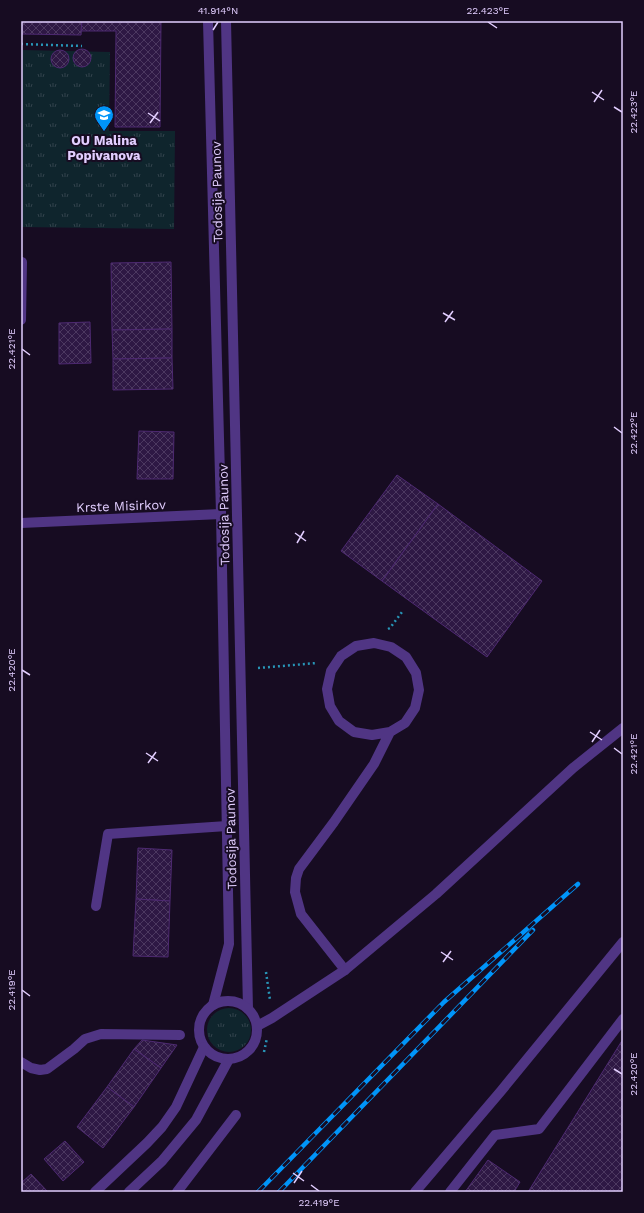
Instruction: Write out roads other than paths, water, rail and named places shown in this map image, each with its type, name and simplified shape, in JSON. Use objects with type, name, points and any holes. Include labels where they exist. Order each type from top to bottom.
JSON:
[{"type":"street","name":"Todosija Paunov","points":[[208,21],[221,514],[229,944],[213,1005]]},
{"type":"street","name":"Todosija Paunov","points":[[226,21],[248,1009]]},
{"type":"street","points":[[21,320],[22,262]]},
{"type":"street","name":"Krste Misirkov","points":[[21,523],[221,514]]},
{"type":"street","points":[[345,970],[301,914],[295,892],[296,878],[299,870],[374,764],[390,732],[405,722],[415,708],[419,690],[416,672],[406,657],[391,647],[374,643],[356,646],[341,656],[331,671],[327,688],[330,706],[339,721],[354,732],[372,735],[390,732]]},
{"type":"street","points":[[256,1026],[272,1018],[345,970],[436,894],[573,768],[623,728]]},
{"type":"street","points":[[96,906],[108,834],[227,826]]},
{"type":"street","points":[[415,1192],[501,1091],[623,942]]},
{"type":"street","points":[[231,1001],[248,1009],[254,1017],[256,1026],[256,1036],[253,1045],[247,1052],[238,1057],[229,1059],[219,1058],[211,1054],[204,1047],[200,1038],[199,1029],[201,1020],[206,1011],[213,1005],[231,1001]]},
{"type":"street","points":[[450,1192],[495,1135],[539,1129],[623,1019]]},
{"type":"street","points":[[21,1062],[31,1068],[40,1070],[47,1069],[85,1039],[101,1034],[180,1035]]},
{"type":"street","points":[[95,1192],[162,1127],[176,1107],[204,1047]]},
{"type":"street","points":[[129,1192],[162,1161],[196,1120],[229,1059]]},
{"type":"street","points":[[177,1192],[236,1115]]},
{"type":"railway","points":[[258,1192],[444,1002],[578,884]]},
{"type":"railway","points":[[279,1192],[533,930]]},
{"type":"place","name":"OU Malina Popivanova","points":[[104,132]]}]
